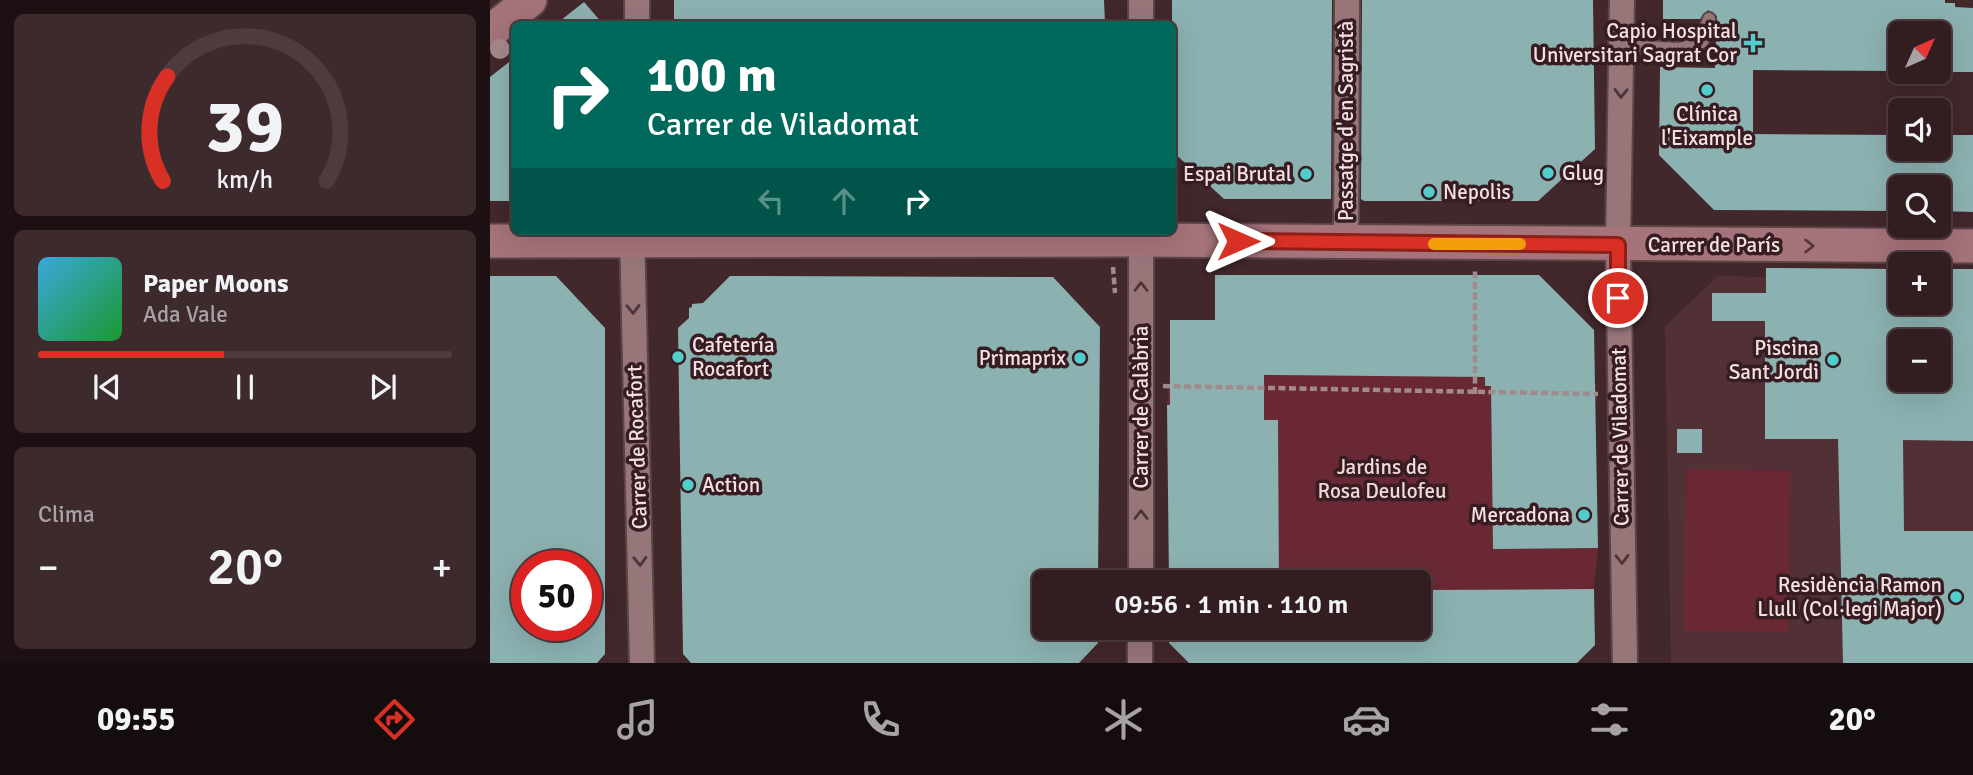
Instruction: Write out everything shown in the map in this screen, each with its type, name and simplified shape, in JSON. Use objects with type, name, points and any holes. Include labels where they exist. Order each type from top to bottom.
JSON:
[{"type":"main road","points":[[490,32],[530,0]]},
{"type":"main road","name":"Carrer de París","points":[[490,241],[632,236],[1141,235],[1346,243],[1973,246]]},
{"type":"street","points":[[637,0],[637,21]]},
{"type":"street","points":[[1141,0],[1141,21]]},
{"type":"street","name":"Passatge d'en Sagristà","points":[[1346,243],[1347,0]]},
{"type":"street","name":"Carrer de Viladomat","points":[[1622,0],[1618,245],[1625,663]]},
{"type":"street","name":"Carrer de Calàbria","points":[[1140,570],[1141,235]]},
{"type":"street","name":"Carrer de Rocafort","points":[[632,236],[642,663]]},
{"type":"street","points":[[1140,640],[1140,663]]},
{"type":"lane","points":[[1621,46],[1680,49],[1702,42],[1709,19]]},
{"type":"path","points":[[1475,263],[1475,394]]},
{"type":"path","points":[[1141,386],[1475,394],[1605,394]]},
{"type":"shaded area","points":[[1766,268],[1888,269],[1888,315],[1951,315],[1951,291],[1973,269],[1973,663],[1671,663],[1665,326],[1718,276],[1765,277]]},
{"type":"green space","name":"Jardins de Rosa Deulofeu","points":[[1483,276],[1485,386],[1596,384],[1596,404],[1491,406],[1493,549],[1598,548],[1594,589],[1431,590],[1431,570],[1279,570],[1278,420],[1264,420],[1263,404],[1167,405],[1170,368],[1222,375],[1450,376]]},
{"type":"green space","points":[[1686,469],[1790,470],[1789,632],[1684,631]]},
{"type":"building","points":[[674,0],[1104,0],[1105,21],[674,21]]},
{"type":"building","points":[[1172,0],[1332,0],[1331,199],[1224,199],[1176,155],[1176,21],[1172,21]]},
{"type":"building","points":[[1362,0],[1593,0],[1595,149],[1538,201],[1364,201],[1361,199]]},
{"type":"building","points":[[1663,0],[1945,0],[1945,3],[1955,3],[1955,7],[1973,8],[1973,72],[1951,72],[1951,21],[1888,21],[1888,71],[1753,70],[1753,134],[1888,135],[1888,161],[1951,161],[1951,135],[1973,135],[1973,212],[1951,211],[1951,175],[1888,175],[1888,211],[1714,210],[1659,155],[1660,67],[1715,68],[1717,16],[1708,10],[1700,19],[1663,19]]},
{"type":"building","points":[[584,2],[600,21],[560,21]]},
{"type":"building","points":[[511,60],[511,201],[490,201],[490,77]]},
{"type":"building","points":[[1766,268],[1888,269],[1888,315],[1951,315],[1951,269],[1973,269],[1973,441],[1903,440],[1904,531],[1973,531],[1973,663],[1843,663],[1838,439],[1765,439],[1765,321],[1712,321],[1712,293],[1766,293]]},
{"type":"building","points":[[1215,275],[1539,275],[1594,330],[1598,548],[1493,549],[1491,386],[1485,386],[1485,377],[1264,375],[1264,420],[1278,420],[1279,570],[1169,570],[1167,405],[1170,405],[1170,320],[1215,320]]},
{"type":"building","points":[[490,276],[556,276],[605,328],[605,654],[597,663],[490,663]]},
{"type":"building","points":[[730,276],[1053,277],[1100,327],[1098,570],[1032,570],[1032,640],[1098,640],[1098,643],[1079,663],[691,663],[683,654],[678,328],[689,318],[692,304],[703,303]]},
{"type":"building","points":[[1677,429],[1702,429],[1702,453],[1677,453]]},
{"type":"building","points":[[1594,589],[1595,645],[1577,663],[1189,663],[1169,643],[1169,640],[1431,640],[1431,590]]},
{"type":"slow traffic","points":[[1434,244],[1520,244]]},
{"type":"place","name":"Capio Hospital Universitari Sagrat Cor","points":[[1753,43]]},
{"type":"place","name":"Clínica l'Eixample","points":[[1707,90]]},
{"type":"place","name":"Glug","points":[[1548,173]]},
{"type":"place","name":"Espai Brutal","points":[[1306,174]]},
{"type":"place","name":"Nepolis","points":[[1429,192]]},
{"type":"place","name":"Cafetería Rocafort","points":[[678,357]]},
{"type":"place","name":"Primaprix","points":[[1080,358]]},
{"type":"place","name":"Piscina Sant Jordi","points":[[1833,360]]},
{"type":"place","name":"Action","points":[[688,485]]},
{"type":"place","name":"Mercadona","points":[[1584,515]]},
{"type":"place","name":"Residència Ramon Llull (Col·legi Major)","points":[[1956,597]]},
{"type":"route","points":[[1238,241],[1618,245],[1618,298]]}]
